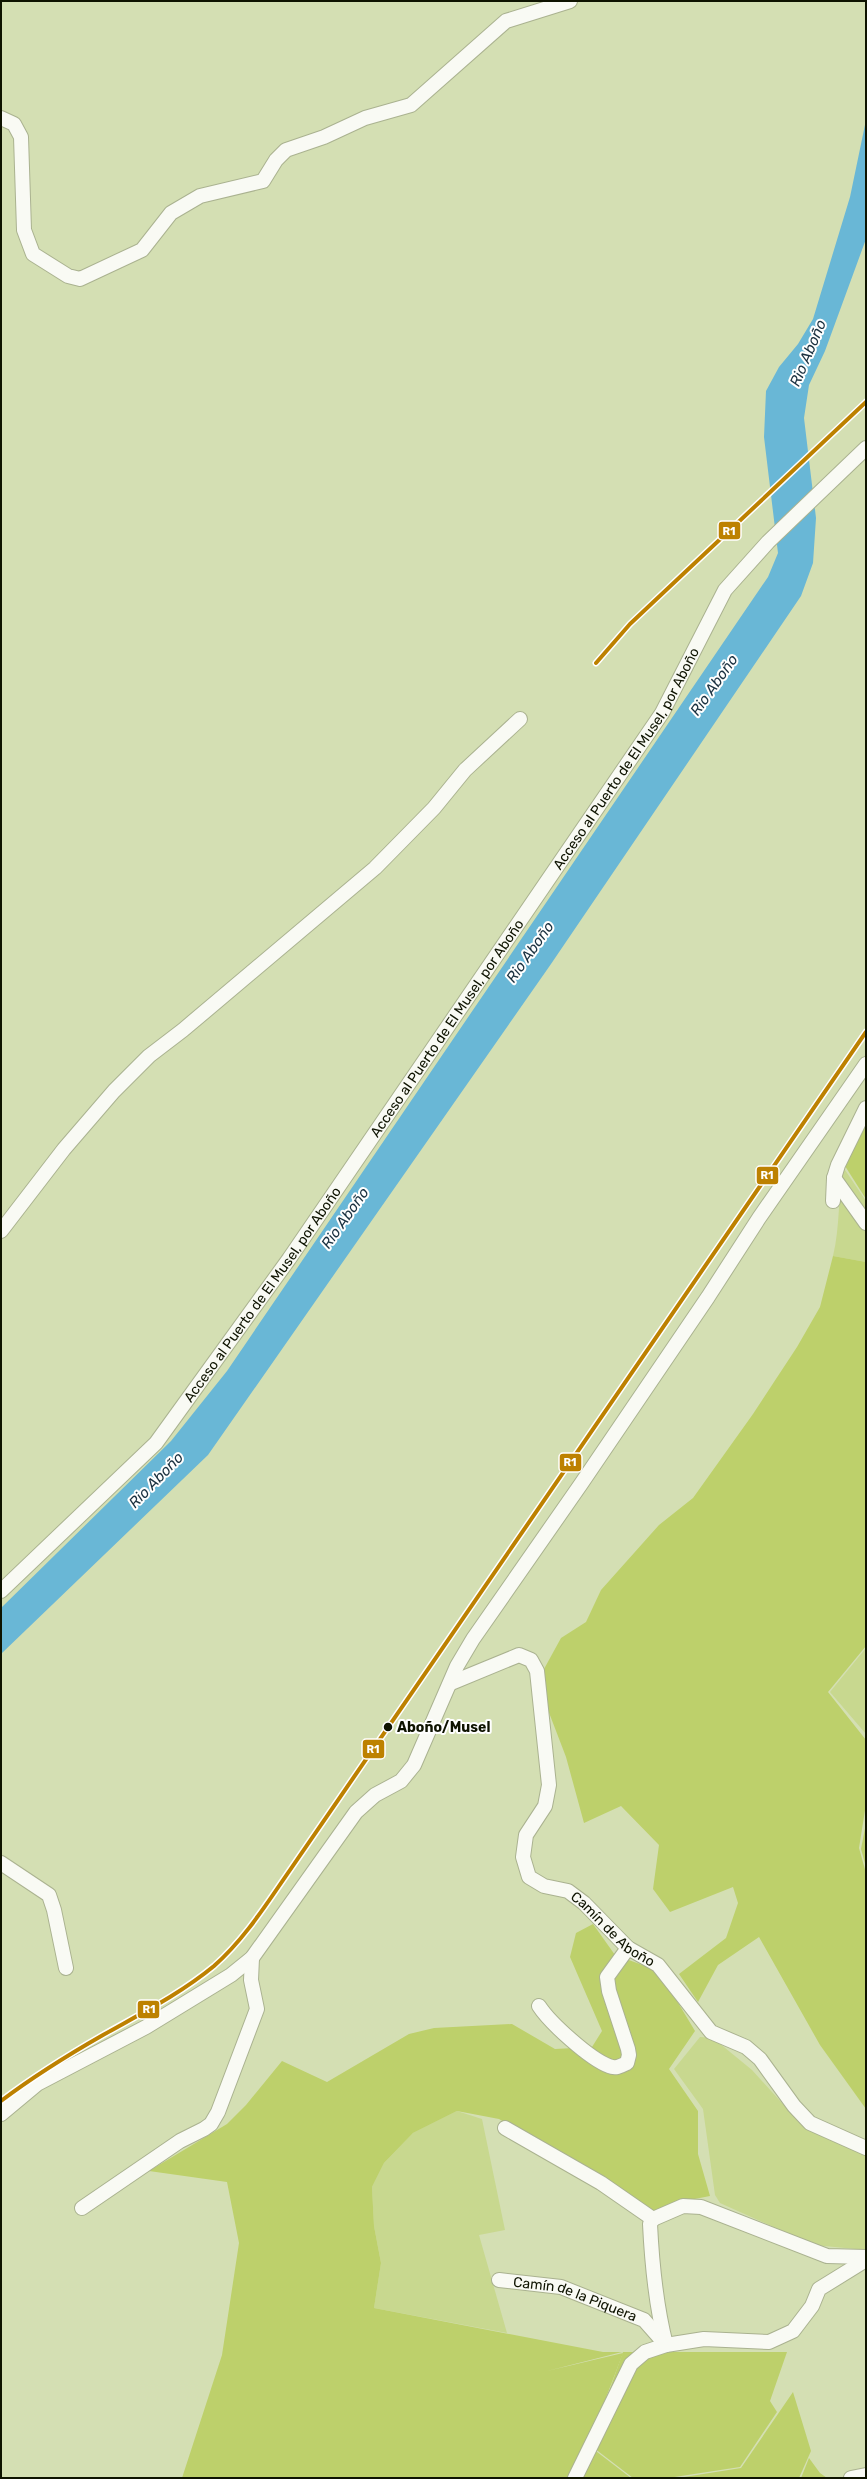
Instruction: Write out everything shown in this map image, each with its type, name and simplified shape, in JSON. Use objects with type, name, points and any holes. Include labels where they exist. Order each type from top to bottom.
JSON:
[{"type":"street","points":[[1,118],[14,124],[21,137],[24,230],[33,254],[68,276],[80,279],[142,250],[171,213],[200,196],[263,181],[276,160],[286,150],[324,137],[365,118],[411,105],[506,21],[570,1]]},
{"type":"street","name":"Acceso al Puerto de El Musel, por Aboño","points":[[1,1591],[156,1443],[289,1259],[662,713],[725,590],[768,542],[866,448]]},
{"type":"street","points":[[1,1231],[64,1149],[114,1091],[149,1056],[183,1030],[374,868],[434,808],[465,770],[520,719]]},
{"type":"street","points":[[1,2114],[37,2084],[146,2027],[231,1975],[252,1958],[356,1812],[375,1795],[401,1781],[414,1765],[451,1683],[457,1666],[473,1639],[581,1484],[708,1297],[758,1218],[866,1064]]},
{"type":"street","points":[[833,1201],[834,1178],[866,1108]]},
{"type":"street","points":[[834,1178],[866,1223]]},
{"type":"street","name":"Camín de Aboño","points":[[451,1683],[519,1654],[531,1660],[538,1671],[549,1785],[545,1806],[526,1835],[523,1857],[530,1877],[544,1886],[568,1891],[584,1903],[628,1948],[658,1965],[711,2032],[746,2047],[760,2059],[794,2106],[810,2123],[866,2148]]},
{"type":"street","points":[[1,1863],[49,1895],[54,1910],[66,1968]]},
{"type":"street","points":[[539,2006],[547,2017],[596,2058],[609,2066],[618,2068],[627,2063],[629,2055],[628,2049],[609,1991],[607,1977],[628,1948]]},
{"type":"street","points":[[82,2208],[180,2141],[211,2124],[218,2112],[257,2009],[251,1980],[252,1958]]},
{"type":"street","points":[[505,2128],[601,2183],[653,2219]]},
{"type":"street","points":[[666,2346],[658,2316],[652,2264],[650,2224],[653,2219],[683,2206],[701,2207],[827,2256],[866,2259]]},
{"type":"street","points":[[574,2478],[631,2364],[645,2352],[666,2346],[704,2339],[769,2342],[793,2331],[812,2306],[819,2290],[866,2259]]},
{"type":"street","name":"Camín de la Piquera","points":[[500,2280],[561,2287],[644,2320],[666,2346]]},
{"type":"street","points":[[851,2478],[866,2474]]},
{"type":"green space","points":[[866,1124],[866,1199],[845,1166]]},
{"type":"green space","points":[[843,1167],[866,1201],[866,1262],[833,1256],[837,1234]]},
{"type":"green space","points":[[833,1256],[866,1262],[866,1646],[828,1692],[866,1740],[866,1804],[859,1848],[866,1873],[866,2109],[820,2045],[759,1937],[718,1965],[698,2002],[679,1974],[726,1938],[738,1903],[733,1887],[670,1912],[653,1889],[659,1845],[621,1806],[584,1823],[566,1757],[548,1710],[544,1669],[561,1638],[586,1622],[601,1590],[659,1525],[693,1498],[753,1414],[797,1347],[820,1307]]},
{"type":"green space","points":[[866,1648],[866,1734],[830,1692]]},
{"type":"green space","points":[[866,1823],[866,1867],[861,1849]]},
{"type":"green space","points":[[593,1924],[615,1955],[659,1971],[695,2031],[669,2069],[698,2111],[698,2154],[710,2196],[674,2203],[652,2213],[615,2185],[499,2119],[457,2111],[413,2133],[384,2163],[372,2187],[374,2226],[381,2263],[374,2308],[603,2352],[622,2352],[547,2371],[623,2353],[588,2445],[631,2478],[182,2478],[222,2355],[239,2243],[227,2182],[149,2171],[227,2124],[246,2105],[282,2061],[327,2082],[409,2034],[434,2028],[512,2024],[555,2049],[592,2047],[602,2031],[570,1957],[576,1933]]},
{"type":"green space","points":[[700,2037],[713,2038],[752,2070],[801,2124],[866,2152],[866,2250],[814,2245],[720,2203],[715,2195],[703,2109],[674,2069]]},
{"type":"green space","points":[[457,2111],[482,2119],[505,2230],[479,2235],[507,2333],[374,2308],[381,2263],[374,2226],[372,2187],[384,2163],[413,2133]]},
{"type":"green space","points":[[623,2352],[787,2352],[770,2401],[777,2412],[740,2467],[668,2478],[633,2478],[590,2445]]},
{"type":"green space","points":[[793,2392],[811,2451],[799,2478],[678,2478],[741,2468]]},
{"type":"green space","points":[[809,2458],[820,2473],[827,2478],[801,2478]]},
{"type":"water","name":"Rio Aboño","points":[[866,120],[866,239],[825,351],[809,385],[804,418],[816,518],[813,563],[801,596],[551,964],[208,1455],[1,1654],[1,1608],[171,1441],[227,1371],[768,577],[778,553],[764,437],[766,391],[779,367],[798,344],[813,319],[850,197]]},
{"type":"transit line","name":"R1","points":[[596,663],[630,624],[866,402]]},
{"type":"transit line","name":"R1","points":[[1,2101],[64,2058],[188,1986],[214,1966],[241,1938],[272,1897],[866,1032]]},
{"type":"place","name":"Aboño/Musel","points":[[388,1727]]}]
